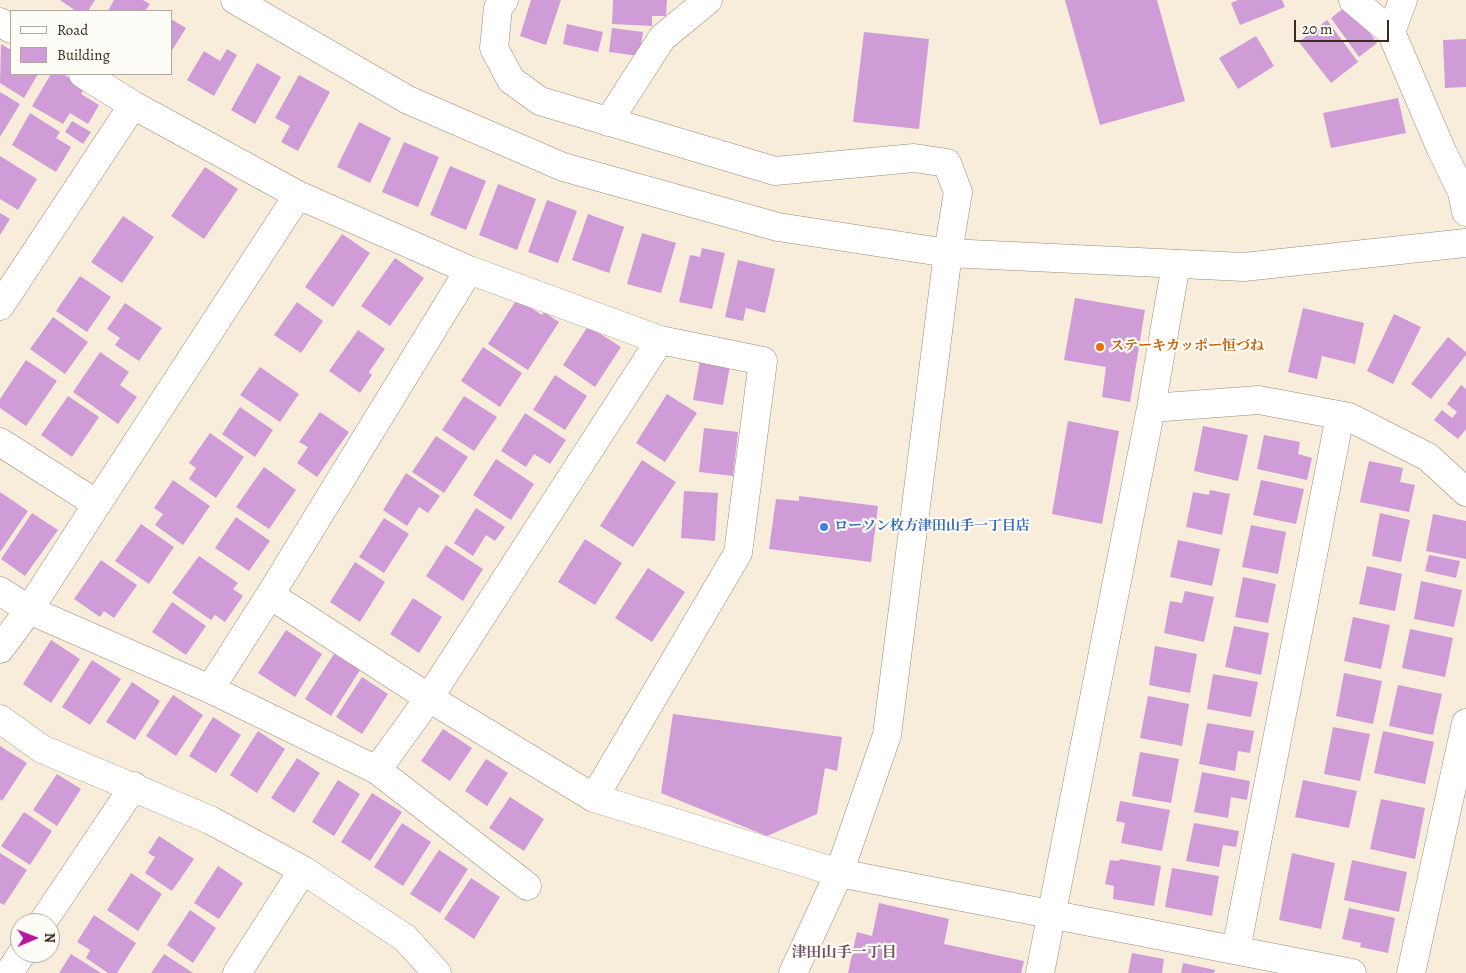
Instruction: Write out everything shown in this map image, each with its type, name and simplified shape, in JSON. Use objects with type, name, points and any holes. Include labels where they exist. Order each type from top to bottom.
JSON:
[{"type":"street","points":[[235,0],[408,100],[563,167],[778,227],[948,254],[1244,267],[1466,243]]},
{"type":"street","points":[[504,0],[498,8],[494,48],[512,80],[540,101],[774,171],[914,158],[947,163],[958,192],[948,254],[887,735],[839,872],[793,973]]},
{"type":"street","points":[[608,122],[662,38],[708,0]]},
{"type":"street","points":[[1354,0],[1391,32],[1441,149],[1465,199]]},
{"type":"street","points":[[1391,32],[1402,0]]},
{"type":"street","points":[[85,75],[133,105],[298,195],[469,270],[660,340],[763,361],[738,553],[594,798]]},
{"type":"street","points":[[0,306],[133,105]]},
{"type":"street","points":[[0,649],[29,610],[298,195]]},
{"type":"street","points":[[1040,973],[1151,408],[1176,264]]},
{"type":"street","points":[[210,689],[270,595],[469,270]]},
{"type":"street","points":[[377,770],[429,698],[660,340]]},
{"type":"street","points":[[1151,408],[1259,400],[1349,417],[1428,457],[1466,492]]},
{"type":"street","points":[[1236,950],[1340,416]]},
{"type":"street","points":[[0,442],[97,504]]},
{"type":"street","points":[[0,591],[29,610],[210,689],[377,770],[526,886]]},
{"type":"street","points":[[270,595],[429,698],[594,798],[839,872],[1352,973]]},
{"type":"street","points":[[0,719],[42,749],[134,786],[210,820],[303,870],[405,938],[437,973]]},
{"type":"street","points":[[1410,973],[1466,723]]},
{"type":"street","points":[[49,913],[134,786]]},
{"type":"street","points":[[238,973],[303,870]]},
{"type":"building","points":[[60,0],[95,0],[89,10],[75,10]]},
{"type":"building","points":[[114,0],[143,0],[150,4],[146,10],[109,10]]},
{"type":"building","points":[[531,0],[561,0],[546,45],[520,36]]},
{"type":"building","points":[[613,0],[667,0],[666,16],[652,16],[652,26],[612,24]]},
{"type":"building","points":[[1065,0],[1157,0],[1185,101],[1100,125]]},
{"type":"building","points":[[1238,0],[1282,0],[1285,7],[1240,25],[1231,3]]},
{"type":"building","points":[[1349,4],[1377,43],[1359,57],[1331,18]]},
{"type":"building","points":[[172,20],[186,28],[172,50]]},
{"type":"building","points":[[1327,20],[1358,62],[1331,83],[1299,42]]},
{"type":"building","points":[[567,24],[603,32],[598,52],[563,44]]},
{"type":"building","points":[[612,28],[643,32],[639,56],[609,52]]},
{"type":"building","points":[[864,32],[929,39],[919,129],[853,122]]},
{"type":"building","points":[[1256,36],[1274,66],[1238,89],[1219,58]]},
{"type":"building","points":[[1466,39],[1466,87],[1445,88],[1443,40]]},
{"type":"building","points":[[1,44],[10,49],[10,75],[37,75],[24,98],[0,83]]},
{"type":"building","points":[[227,49],[237,55],[214,96],[187,80],[204,51],[220,61]]},
{"type":"building","points":[[257,63],[281,77],[255,124],[231,110]]},
{"type":"building","points":[[50,75],[65,75],[85,87],[81,94],[99,105],[88,124],[70,113],[63,124],[32,106]]},
{"type":"building","points":[[299,75],[330,92],[298,151],[281,142],[290,126],[275,118]]},
{"type":"building","points":[[0,92],[20,104],[0,137]]},
{"type":"building","points":[[1398,98],[1406,133],[1331,148],[1323,113]]},
{"type":"building","points":[[30,113],[60,132],[56,138],[71,147],[56,172],[12,145]]},
{"type":"building","points":[[72,121],[91,132],[83,144],[65,132]]},
{"type":"building","points":[[359,122],[391,138],[370,183],[337,167]]},
{"type":"building","points":[[404,142],[439,157],[418,207],[382,192]]},
{"type":"building","points":[[0,156],[37,179],[18,210],[0,199]]},
{"type":"building","points":[[450,166],[486,181],[466,230],[430,215]]},
{"type":"building","points":[[205,167],[238,189],[204,239],[171,216]]},
{"type":"building","points":[[498,184],[536,199],[517,250],[479,235]]},
{"type":"building","points":[[547,200],[577,211],[558,263],[528,252]]},
{"type":"building","points":[[0,213],[10,219],[0,235]]},
{"type":"building","points":[[588,214],[624,227],[609,273],[572,260]]},
{"type":"building","points":[[123,216],[154,237],[122,283],[91,262]]},
{"type":"building","points":[[642,233],[676,243],[661,293],[627,284]]},
{"type":"building","points":[[342,234],[370,253],[333,307],[305,287]]},
{"type":"building","points":[[702,248],[725,253],[712,309],[679,302],[690,255],[700,257]]},
{"type":"building","points":[[395,258],[424,278],[390,326],[361,306]]},
{"type":"building","points":[[738,260],[775,269],[765,313],[746,308],[743,321],[725,317]]},
{"type":"building","points":[[80,276],[111,297],[87,332],[56,311]]},
{"type":"building","points":[[1075,298],[1145,310],[1130,402],[1102,397],[1106,367],[1064,360]]},
{"type":"building","points":[[517,299],[542,315],[544,312],[559,322],[528,370],[488,344]]},
{"type":"building","points":[[297,302],[323,321],[301,353],[274,335]]},
{"type":"building","points":[[125,303],[162,328],[139,361],[115,345],[120,338],[107,329]]},
{"type":"building","points":[[1303,308],[1364,323],[1355,364],[1322,356],[1317,379],[1288,372]]},
{"type":"building","points":[[1394,314],[1421,327],[1393,384],[1367,371]]},
{"type":"building","points":[[53,317],[88,342],[65,374],[30,349]]},
{"type":"building","points":[[588,326],[621,347],[595,387],[563,365]]},
{"type":"building","points":[[358,330],[385,349],[369,372],[372,375],[360,393],[329,371]]},
{"type":"building","points":[[1448,337],[1466,352],[1466,355],[1431,399],[1411,384]]},
{"type":"building","points":[[483,347],[522,373],[500,407],[461,381]]},
{"type":"building","points":[[100,352],[129,372],[120,385],[137,397],[118,424],[73,392]]},
{"type":"building","points":[[701,355],[731,360],[723,405],[693,400]]},
{"type":"building","points":[[26,360],[57,381],[26,426],[0,408],[0,399]]},
{"type":"building","points":[[260,367],[299,394],[280,422],[240,395]]},
{"type":"building","points":[[555,375],[587,396],[565,430],[533,410]]},
{"type":"building","points":[[1461,385],[1466,389],[1466,429],[1458,439],[1434,420],[1442,410],[1452,418],[1457,412],[1447,404]]},
{"type":"building","points":[[667,394],[697,413],[665,462],[636,443]]},
{"type":"building","points":[[68,396],[99,417],[72,457],[41,435]]},
{"type":"building","points":[[464,396],[497,417],[474,451],[442,430]]},
{"type":"building","points":[[240,407],[273,430],[255,457],[222,434]]},
{"type":"building","points":[[320,412],[349,432],[317,477],[297,463],[308,447],[299,442]]},
{"type":"building","points":[[525,413],[566,440],[550,464],[534,454],[526,467],[501,451]]},
{"type":"building","points":[[1068,421],[1119,431],[1102,524],[1052,514]]},
{"type":"building","points":[[1203,426],[1248,435],[1238,481],[1194,471]]},
{"type":"building","points":[[704,428],[738,432],[733,476],[699,472]]},
{"type":"building","points":[[210,433],[244,457],[216,498],[189,479],[196,468],[189,463]]},
{"type":"building","points":[[1264,435],[1300,442],[1298,454],[1312,458],[1307,480],[1257,469]]},
{"type":"building","points":[[436,436],[468,457],[444,493],[412,472]]},
{"type":"building","points":[[496,459],[534,484],[511,520],[473,495]]},
{"type":"building","points":[[642,460],[676,482],[633,547],[600,526]]},
{"type":"building","points":[[1369,461],[1403,468],[1400,482],[1415,485],[1409,512],[1360,502]]},
{"type":"building","points":[[264,467],[296,490],[269,529],[236,507]]},
{"type":"building","points":[[406,473],[440,496],[428,513],[419,507],[407,526],[383,510]]},
{"type":"building","points":[[173,480],[210,506],[183,545],[155,525],[163,514],[154,508]]},
{"type":"building","points":[[1261,480],[1304,489],[1296,524],[1253,515]]},
{"type":"building","points":[[1210,490],[1230,494],[1222,535],[1186,527],[1193,492],[1209,495]]},
{"type":"building","points":[[684,491],[718,493],[715,541],[681,538]]},
{"type":"building","points":[[0,492],[28,511],[0,552]]},
{"type":"building","name":"ローソン枚方津田山手一丁目店","points":[[799,496],[878,506],[871,562],[769,549],[776,499],[799,501]]},
{"type":"building","points":[[476,508],[505,527],[495,541],[486,535],[473,556],[454,543]]},
{"type":"building","points":[[32,513],[58,530],[25,576],[1,559]]},
{"type":"building","points":[[1380,513],[1410,520],[1401,562],[1372,556]]},
{"type":"building","points":[[1433,514],[1466,521],[1466,559],[1426,551]]},
{"type":"building","points":[[236,517],[270,541],[249,571],[215,548]]},
{"type":"building","points":[[384,518],[409,534],[384,573],[359,557]]},
{"type":"building","points":[[141,524],[174,547],[149,584],[115,561]]},
{"type":"building","points":[[1251,525],[1286,532],[1278,574],[1242,567]]},
{"type":"building","points":[[585,539],[622,563],[595,605],[558,582]]},
{"type":"building","points":[[1178,540],[1220,549],[1212,586],[1170,577]]},
{"type":"building","points":[[446,545],[483,569],[463,601],[426,576]]},
{"type":"building","points":[[1429,555],[1460,561],[1456,578],[1425,571]]},
{"type":"building","points":[[199,556],[238,583],[233,589],[243,596],[225,622],[215,615],[211,620],[172,593]]},
{"type":"building","points":[[101,560],[137,585],[114,618],[104,611],[100,617],[74,599]]},
{"type":"building","points":[[355,562],[385,582],[360,622],[330,602]]},
{"type":"building","points":[[1367,566],[1402,574],[1395,611],[1359,604]]},
{"type":"building","points":[[648,568],[685,592],[652,642],[615,618]]},
{"type":"building","points":[[1243,577],[1276,584],[1268,623],[1235,617]]},
{"type":"building","points":[[1421,581],[1462,590],[1454,627],[1414,619]]},
{"type":"building","points":[[1185,591],[1214,597],[1204,642],[1164,633],[1170,601],[1182,603]]},
{"type":"building","points":[[413,598],[442,617],[419,653],[390,634]]},
{"type":"building","points":[[172,602],[206,626],[186,655],[152,632]]},
{"type":"building","points":[[1353,617],[1390,625],[1381,669],[1344,661]]},
{"type":"building","points":[[1234,626],[1269,633],[1261,675],[1225,667]]},
{"type":"building","points":[[1410,629],[1453,638],[1445,677],[1402,668]]},
{"type":"building","points":[[286,630],[322,654],[295,697],[258,673]]},
{"type":"building","points":[[51,640],[80,659],[51,703],[23,684]]},
{"type":"building","points":[[1155,646],[1197,654],[1190,693],[1149,685]]},
{"type":"building","points":[[334,654],[360,670],[331,716],[305,699]]},
{"type":"building","points":[[92,660],[121,679],[90,725],[62,707]]},
{"type":"building","points":[[1344,673],[1382,681],[1373,724],[1336,716]]},
{"type":"building","points":[[1213,674],[1258,682],[1251,717],[1207,709]]},
{"type":"building","points":[[362,677],[388,694],[362,734],[336,717]]},
{"type":"building","points":[[132,682],[160,701],[135,740],[106,722]]},
{"type":"building","points":[[1398,685],[1442,694],[1433,735],[1389,726]]},
{"type":"building","points":[[173,695],[203,715],[176,756],[146,736]]},
{"type":"building","points":[[1148,696],[1189,704],[1182,746],[1140,738]]},
{"type":"building","points":[[673,714],[842,737],[837,771],[825,768],[817,814],[767,836],[661,793]]},
{"type":"building","points":[[213,717],[241,735],[216,773],[189,756]]},
{"type":"building","points":[[1207,723],[1254,731],[1250,753],[1238,751],[1235,771],[1199,764]]},
{"type":"building","points":[[1333,727],[1370,734],[1360,781],[1324,774]]},
{"type":"building","points":[[443,729],[472,748],[450,781],[421,761]]},
{"type":"building","points":[[258,731],[285,749],[257,793],[230,775]]},
{"type":"building","points":[[1383,731],[1434,742],[1425,784],[1374,773]]},
{"type":"building","points":[[0,746],[27,763],[2,801],[0,799]]},
{"type":"building","points":[[1140,752],[1179,759],[1171,803],[1132,796]]},
{"type":"building","points":[[297,758],[320,773],[294,813],[271,798]]},
{"type":"building","points":[[486,759],[508,773],[487,806],[465,791]]},
{"type":"building","points":[[1202,772],[1250,781],[1247,800],[1231,797],[1228,818],[1194,812]]},
{"type":"building","points":[[57,774],[81,789],[57,826],[33,810]]},
{"type":"building","points":[[338,780],[360,794],[334,836],[312,822]]},
{"type":"building","points":[[1303,780],[1357,791],[1349,828],[1295,817]]},
{"type":"building","points":[[372,793],[402,812],[370,861],[341,842]]},
{"type":"building","points":[[510,797],[544,819],[524,851],[489,828]]},
{"type":"building","points":[[1381,799],[1425,808],[1415,859],[1370,849]]},
{"type":"building","points":[[1120,801],[1170,810],[1162,851],[1121,843],[1125,823],[1116,821]]},
{"type":"building","points":[[24,812],[52,831],[30,865],[1,846]]},
{"type":"building","points":[[402,823],[431,842],[403,886],[374,867]]},
{"type":"building","points":[[1194,823],[1239,831],[1236,847],[1223,845],[1219,867],[1186,861]]},
{"type":"building","points":[[159,836],[194,859],[172,891],[145,873],[155,857],[148,853]]},
{"type":"building","points":[[439,850],[468,869],[440,913],[410,894]]},
{"type":"building","points":[[0,853],[27,870],[4,905],[0,903]]},
{"type":"building","points":[[1292,853],[1335,863],[1321,929],[1279,920]]},
{"type":"building","points":[[1120,859],[1161,866],[1154,906],[1113,899],[1114,886],[1105,884],[1110,860],[1119,861]]},
{"type":"building","points":[[1352,860],[1407,872],[1399,912],[1344,900]]},
{"type":"building","points":[[218,866],[243,883],[219,919],[194,903]]},
{"type":"building","points":[[1172,868],[1219,876],[1212,916],[1165,907]]},
{"type":"building","points":[[131,873],[162,894],[138,931],[107,910]]},
{"type":"building","points":[[471,878],[500,897],[474,939],[444,919]]},
{"type":"building","points":[[879,903],[949,919],[944,944],[1024,961],[1021,973],[848,973],[857,932],[872,936]]},
{"type":"building","points":[[1349,908],[1395,918],[1388,953],[1360,947],[1361,943],[1342,939]]},
{"type":"building","points":[[190,910],[216,928],[193,963],[167,945]]},
{"type":"building","points":[[94,915],[136,943],[117,973],[108,973],[86,958],[90,950],[77,942]]},
{"type":"building","points":[[1132,953],[1164,959],[1162,973],[1128,973]]},
{"type":"building","points":[[71,954],[101,973],[59,973]]},
{"type":"building","points":[[164,954],[193,973],[151,973]]},
{"type":"building","points":[[1183,963],[1215,970],[1214,973],[1181,973]]},
{"type":"place","name":"ステーキカッポー恒づね","points":[[1100,347]]},
{"type":"place","name":"ローソン枚方津田山手一丁目店","points":[[824,527]]},
{"type":"district","name":"津田山手一丁目","points":[[844,953]]}]
